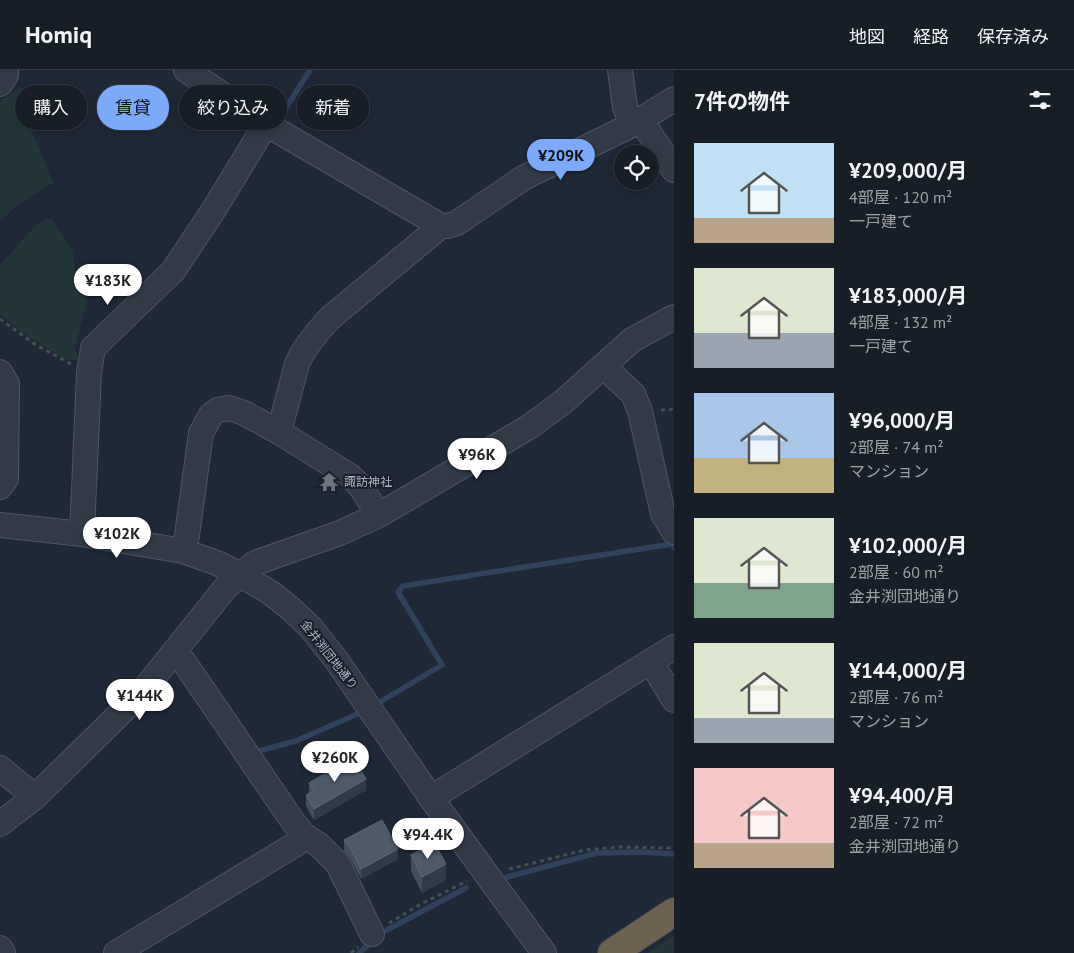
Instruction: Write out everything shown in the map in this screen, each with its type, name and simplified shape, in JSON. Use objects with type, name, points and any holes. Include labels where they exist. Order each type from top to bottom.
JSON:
[{"type":"highway","points":[[612,953],[674,912]]},
{"type":"street","points":[[0,84],[6,75],[6,70]]},
{"type":"street","points":[[186,70],[208,85]]},
{"type":"street","points":[[620,70],[625,107],[674,170]]},
{"type":"street","points":[[279,432],[301,354],[330,318],[441,226],[457,223],[523,178],[636,122],[674,99]]},
{"type":"street","points":[[82,534],[89,373],[92,348],[173,272],[262,130]]},
{"type":"street","points":[[276,130],[441,226]]},
{"type":"street","points":[[0,824],[35,796],[142,692],[226,587],[239,574],[255,563],[340,533],[379,515],[529,427],[563,402],[632,340],[674,317]]},
{"type":"street","points":[[603,366],[632,394],[640,411],[663,514],[674,532]]},
{"type":"street","points":[[0,372],[7,384],[6,479],[0,487]]},
{"type":"street","points":[[182,551],[187,535],[201,433],[211,415],[218,410],[230,408],[244,413],[279,432],[350,476],[360,486],[379,515]]},
{"type":"street","name":"金井渕団地通り","points":[[0,525],[82,534],[182,551],[217,563],[271,593],[311,628],[337,661],[431,798],[544,953]]},
{"type":"street","points":[[431,798],[674,647]]},
{"type":"street","points":[[174,653],[184,662],[304,835],[338,864],[379,929]]},
{"type":"street","points":[[651,662],[674,700]]},
{"type":"street","points":[[0,768],[35,796]]},
{"type":"street","points":[[116,953],[296,844],[304,835]]},
{"type":"street","points":[[0,948],[3,953]]},
{"type":"path","points":[[0,319],[36,345],[63,361],[89,373]]},
{"type":"path","points":[[379,929],[421,904],[486,873],[585,850],[618,847],[674,848]]},
{"type":"green space","points":[[15,91],[15,130],[31,130],[53,183],[18,205],[0,222],[0,102]]},
{"type":"green space","points":[[46,219],[52,219],[73,251],[75,275],[87,300],[74,350],[79,355],[77,360],[66,360],[20,331],[0,313],[0,265],[37,224]]},
{"type":"green space","points":[[674,935],[674,953],[648,953]]},
{"type":"building","points":[[353,757],[366,779],[314,809],[306,795],[314,791],[309,783]]},
{"type":"building","points":[[382,820],[398,849],[361,869],[350,847],[344,840]]},
{"type":"building","points":[[434,842],[446,864],[422,877],[411,855]]},
{"type":"waterway","points":[[287,106],[310,70]]},
{"type":"waterway","points":[[375,705],[442,665],[398,592],[403,586],[672,544],[674,547]]},
{"type":"waterway","points":[[257,755],[255,752],[296,741],[364,711]]},
{"type":"waterway","points":[[507,877],[597,853],[643,852],[674,854]]},
{"type":"waterway","points":[[359,953],[383,932],[466,888]]},
{"type":"place","name":"諏訪神社","points":[[329,482]]}]
